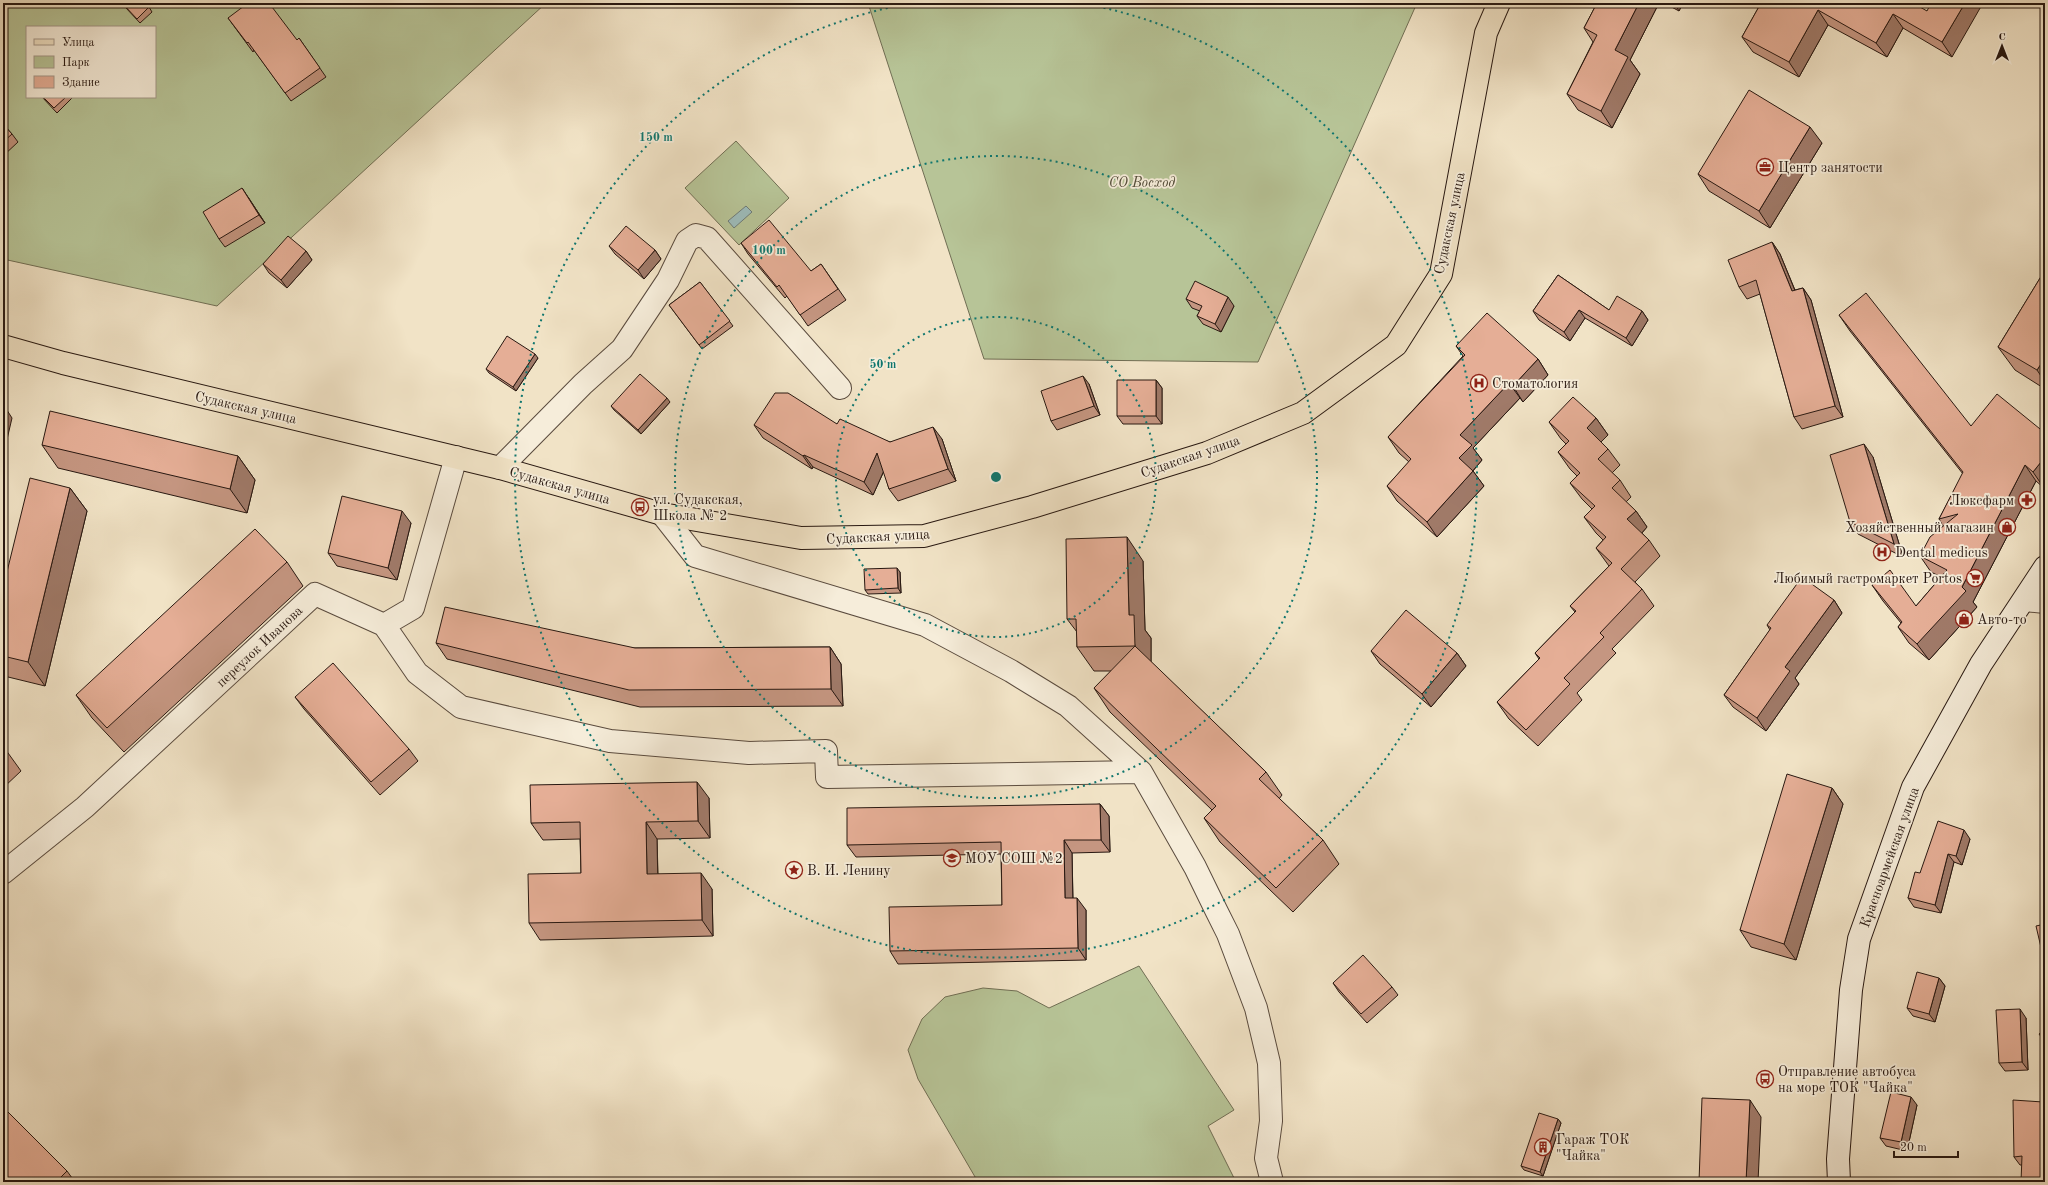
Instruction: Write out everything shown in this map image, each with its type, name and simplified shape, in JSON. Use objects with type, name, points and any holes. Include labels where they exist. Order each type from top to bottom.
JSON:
[{"type":"main road","name":"Судакская улица","points":[[3,346],[71,365],[500,468],[662,514],[801,538],[924,536],[1032,507],[1207,453],[1303,413],[1396,345],[1441,274],[1486,33],[1499,3]]},
{"type":"street","points":[[500,468],[583,384],[622,349],[668,280],[687,241],[696,235],[706,238],[840,388]]},
{"type":"street","points":[[456,457],[449,489],[413,608],[384,625],[417,673],[461,707],[610,741],[749,753],[826,751],[827,777],[1141,772]]},
{"type":"street","points":[[662,514],[695,556],[926,625],[998,664],[1068,706],[1141,772],[1195,867],[1228,934],[1256,1008],[1269,1063],[1271,1120],[1266,1158],[1272,1182]]},
{"type":"street","name":"Красноармейская улица","points":[[1839,1182],[1838,1159],[1851,990],[1859,939],[1913,786],[1981,664],[2045,567]]},
{"type":"street","name":"переулок Иванова","points":[[3,873],[85,807],[315,594],[384,625]]},
{"type":"street","points":[[2024,600],[2045,602]]},
{"type":"green space","points":[[3,3],[546,3],[217,306],[3,259]]},
{"type":"green space","name":"СО Восход","points":[[868,3],[1417,3],[1258,362],[984,359]]},
{"type":"green space","points":[[736,141],[789,198],[739,245],[685,188]]},
{"type":"green space","points":[[1139,966],[1234,1110],[1208,1126],[1236,1182],[978,1182],[918,1079],[908,1050],[922,1019],[945,997],[983,988],[1017,991],[1049,1008]]},
{"type":"water","points":[[746,206],[752,212],[734,228],[728,221]]},
{"type":"building","points":[[145,3],[149,7],[137,19],[123,4]]},
{"type":"building","points":[[248,3],[269,3],[297,40],[299,38],[320,68],[285,93],[248,42],[247,43],[228,18]]},
{"type":"building","points":[[1597,3],[1639,3],[1615,50],[1628,57],[1601,111],[1567,94],[1597,35],[1584,28]]},
{"type":"building","points":[[1761,3],[1913,3],[1927,11],[1931,3],[1965,3],[1942,42],[1893,14],[1876,43],[1818,10],[1789,62],[1742,37]]},
{"type":"building","name":"Центр занятости","points":[[1749,90],[1810,127],[1759,211],[1698,174]]},
{"type":"building","points":[[44,98],[65,98],[54,108]]},
{"type":"building","points":[[3,124],[12,134],[3,142]]},
{"type":"building","points":[[242,188],[259,215],[219,239],[203,212]]},
{"type":"building","points":[[769,220],[811,271],[821,264],[838,289],[800,315],[779,285],[777,287],[741,243]]},
{"type":"building","points":[[626,226],[655,250],[638,270],[609,246]]},
{"type":"building","points":[[288,236],[306,251],[281,280],[263,264]]},
{"type":"building","points":[[1772,242],[1792,291],[1803,288],[1835,406],[1794,417],[1756,280],[1739,287],[1728,260]]},
{"type":"building","points":[[2045,270],[2045,358],[2037,370],[1998,347]]},
{"type":"building","points":[[1558,275],[1609,310],[1617,296],[1642,311],[1626,338],[1579,310],[1564,332],[1533,311]]},
{"type":"building","points":[[1195,281],[1228,297],[1215,324],[1197,316],[1202,306],[1186,299]]},
{"type":"building","points":[[700,282],[730,321],[699,345],[669,305]]},
{"type":"building","points":[[1866,293],[1971,426],[1997,394],[2045,433],[2045,457],[2033,472],[2025,465],[1962,587],[1966,591],[1917,644],[1898,627],[1902,622],[1872,585],[1890,570],[1916,606],[1947,570],[1920,556],[1930,537],[1958,514],[1939,519],[1963,472],[1839,315]]},
{"type":"building","points":[[1487,313],[1538,359],[1513,386],[1509,383],[1460,435],[1472,445],[1459,458],[1473,471],[1427,522],[1387,486],[1411,459],[1388,437],[1465,355],[1456,346]]},
{"type":"building","points":[[507,336],[535,354],[513,387],[486,369]]},
{"type":"building","points":[[640,374],[667,398],[638,430],[611,406]]},
{"type":"building","points":[[1083,376],[1094,406],[1051,421],[1041,391]]},
{"type":"building","points":[[1117,380],[1156,380],[1156,416],[1117,416]]},
{"type":"building","points":[[775,393],[788,393],[837,424],[840,419],[890,442],[933,427],[948,469],[889,489],[877,453],[864,482],[804,455],[803,456],[754,425]]},
{"type":"building","points":[[1573,397],[1596,418],[1587,428],[1608,449],[1598,459],[1620,480],[1612,488],[1636,511],[1627,519],[1649,540],[1621,569],[1642,589],[1600,633],[1604,637],[1564,678],[1570,684],[1526,730],[1497,702],[1540,658],[1535,653],[1576,611],[1570,606],[1612,563],[1596,548],[1606,537],[1584,517],[1595,506],[1570,483],[1580,473],[1558,452],[1569,441],[1549,422]]},
{"type":"building","points":[[50,411],[238,456],[230,489],[42,445]]},
{"type":"building","points":[[1864,444],[1894,544],[1850,522],[1830,455]]},
{"type":"building","points":[[30,478],[70,488],[28,662],[3,656],[3,588]]},
{"type":"building","points":[[342,496],[402,511],[388,568],[328,553]]},
{"type":"building","points":[[255,529],[287,562],[107,728],[76,695]]},
{"type":"building","points":[[1127,537],[1129,615],[1134,615],[1135,646],[1077,647],[1076,619],[1067,619],[1066,539]]},
{"type":"building","points":[[897,568],[898,588],[865,590],[864,569]]},
{"type":"building","points":[[1802,577],[1834,600],[1785,667],[1790,671],[1757,718],[1724,695],[1771,628],[1767,625]]},
{"type":"building","points":[[445,607],[635,648],[830,647],[831,689],[629,690],[436,643]]},
{"type":"building","points":[[1406,610],[1457,653],[1422,694],[1371,651]]},
{"type":"building","points":[[1135,646],[1266,772],[1259,779],[1323,840],[1276,888],[1204,818],[1216,806],[1094,688]]},
{"type":"building","points":[[333,663],[409,749],[371,782],[295,697]]},
{"type":"building","points":[[1787,774],[1832,788],[1784,944],[1740,930]]},
{"type":"building","points":[[697,782],[698,821],[646,822],[647,874],[701,873],[702,920],[529,923],[528,874],[581,873],[580,822],[531,823],[530,785]]},
{"type":"building","points":[[1100,804],[1101,840],[1064,840],[1065,898],[1077,898],[1078,948],[890,951],[889,907],[1002,905],[1001,842],[847,845],[847,808]]},
{"type":"building","points":[[1938,821],[1964,830],[1956,856],[1948,854],[1935,905],[1908,898],[1915,872],[1920,873]]},
{"type":"building","points":[[2045,924],[2045,955],[2043,956],[2036,926]]},
{"type":"building","points":[[1363,955],[1392,987],[1361,1014],[1333,983]]},
{"type":"building","points":[[1917,972],[1939,978],[1929,1014],[1907,1008]]},
{"type":"building","points":[[2020,1009],[2022,1062],[1999,1063],[1996,1010]]},
{"type":"building","points":[[2045,1029],[2045,1042],[2039,1034]]},
{"type":"building","points":[[1891,1092],[1911,1097],[1901,1142],[1880,1138]]},
{"type":"building","points":[[1702,1098],[1750,1100],[1746,1182],[1699,1182]]},
{"type":"building","points":[[2013,1100],[2043,1102],[2042,1118],[2045,1118],[2045,1182],[2021,1182],[2022,1156],[2014,1157]]},
{"type":"building","points":[[3,1107],[67,1171],[56,1182],[10,1182],[3,1175]]},
{"type":"building","name":"Гараж ТОК \"Чайка\"","points":[[1539,1113],[1558,1119],[1540,1172],[1521,1166]]},
{"type":"place","name":"Центр занятости","points":[[1765,167]]},
{"type":"place","name":"Стоматология","points":[[1479,383]]},
{"type":"place","name":"Люксфарм","points":[[2027,500]]},
{"type":"place","name":"ул. Судакская, Школа № 2","points":[[640,507]]},
{"type":"place","name":"Хозяйственный магазин","points":[[2007,527]]},
{"type":"place","name":"Dental medicus","points":[[1882,552]]},
{"type":"place","name":"Любимый гастромаркет Portos","points":[[1975,578]]},
{"type":"place","name":"Авто-то","points":[[1964,619]]},
{"type":"place","name":"МОУ СОШ №2","points":[[952,858]]},
{"type":"place","name":"В. И. Ленину","points":[[794,870]]},
{"type":"place","name":"Отправление автобуса на море ТОК \"Чайка\"","points":[[1765,1079]]},
{"type":"place","name":"Гараж ТОК \"Чайка\"","points":[[1543,1147]]}]
